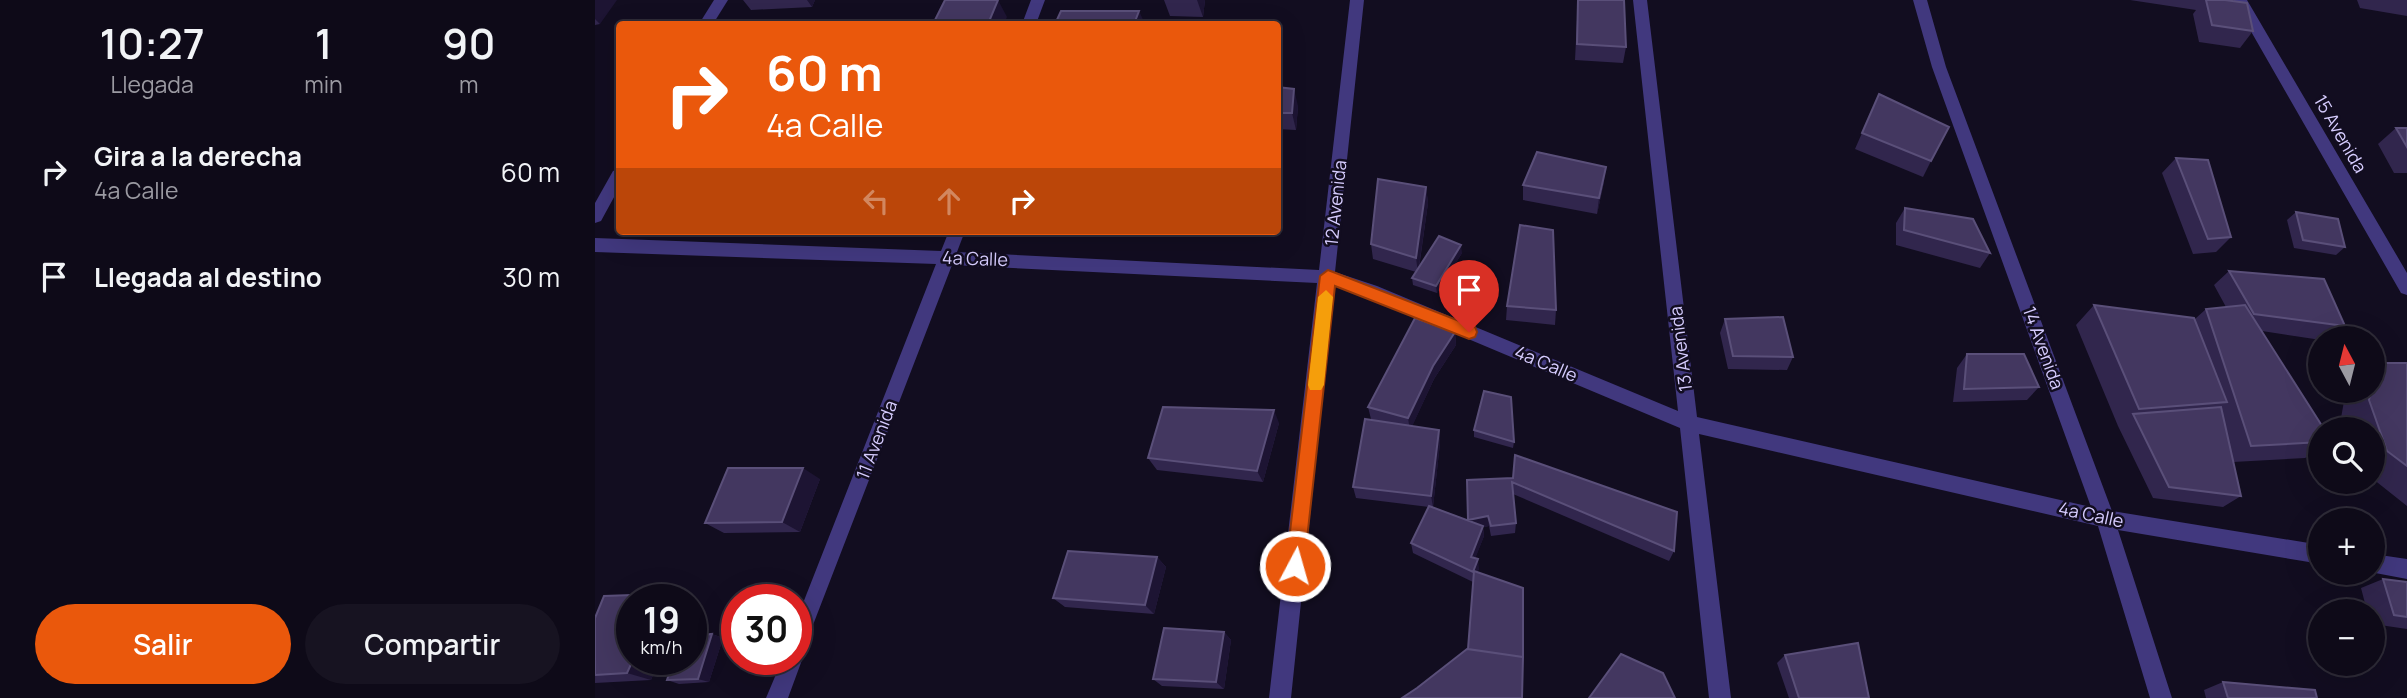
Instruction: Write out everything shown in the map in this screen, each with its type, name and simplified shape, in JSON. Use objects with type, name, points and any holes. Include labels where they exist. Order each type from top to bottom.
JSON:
[{"type":"street","points":[[708,21],[720,0]]},
{"type":"street","points":[[1030,21],[1038,0]]},
{"type":"street","name":"12 Avenida","points":[[1280,698],[1357,0]]},
{"type":"street","name":"13 Avenida","points":[[1640,0],[1720,698]]},
{"type":"street","name":"14 Avenida","points":[[1920,0],[1939,67],[2105,519],[2161,698]]},
{"type":"street","name":"15 Avenida","points":[[2240,0],[2407,288]]},
{"type":"street","points":[[595,218],[616,180]]},
{"type":"street","name":"11 Avenida","points":[[812,607],[956,235]]},
{"type":"street","name":"4a Calle","points":[[595,245],[1328,276],[1371,291],[1690,424],[2105,519],[2308,553]]},
{"type":"street","points":[[2385,566],[2407,569]]},
{"type":"street","points":[[777,698],[786,675]]},
{"type":"building","points":[[945,0],[998,0],[989,21],[934,21]]},
{"type":"building","points":[[1578,0],[1624,0],[1626,47],[1577,44]]},
{"type":"building","points":[[2206,0],[2247,3],[2253,31],[2212,25]]},
{"type":"building","points":[[1061,11],[1139,11],[1135,21],[1056,21]]},
{"type":"building","points":[[1281,87],[1294,89],[1292,113],[1281,113]]},
{"type":"building","points":[[1879,94],[1949,127],[1931,161],[1862,133]]},
{"type":"building","points":[[2396,128],[2407,128],[2407,147]]},
{"type":"building","points":[[1537,152],[1606,167],[1599,198],[1523,185]]},
{"type":"building","points":[[2176,158],[2208,160],[2231,237],[2208,239]]},
{"type":"building","points":[[1378,179],[1426,187],[1416,258],[1371,244]]},
{"type":"building","points":[[1905,208],[1973,219],[1990,253],[1904,230]]},
{"type":"building","points":[[2296,212],[2338,219],[2345,247],[2303,240]]},
{"type":"building","points":[[1520,225],[1553,230],[1556,310],[1507,306]]},
{"type":"building","points":[[1439,236],[1461,245],[1436,286],[1412,278]]},
{"type":"building","points":[[2229,271],[2324,279],[2345,326],[2254,314]]},
{"type":"building","points":[[2094,305],[2194,318],[2227,402],[2139,409]]},
{"type":"building","points":[[2245,305],[2316,417],[2308,417],[2308,443],[2251,446],[2206,309]]},
{"type":"building","points":[[1783,317],[1793,357],[1733,356],[1725,319]]},
{"type":"building","points":[[1415,318],[1455,332],[1433,366],[1408,418],[1368,407]]},
{"type":"building","points":[[1967,354],[2024,354],[2039,387],[1964,389]]},
{"type":"building","points":[[2385,363],[2407,363],[2407,466],[2387,451],[2385,417],[2375,417],[2370,403],[2385,403]]},
{"type":"building","points":[[1484,391],[1511,397],[1514,442],[1474,430]]},
{"type":"building","points":[[1163,407],[1274,410],[1257,471],[1148,458]]},
{"type":"building","points":[[2221,407],[2241,496],[2169,487],[2133,414]]},
{"type":"building","points":[[1365,419],[1439,430],[1431,496],[1353,487]]},
{"type":"building","points":[[1515,455],[1677,512],[1674,551],[1512,482],[1516,523],[1491,526],[1488,516],[1468,520],[1467,480],[1513,478]]},
{"type":"building","points":[[728,468],[803,468],[782,522],[705,523]]},
{"type":"building","points":[[1429,506],[1483,526],[1471,557],[1478,559],[1473,572],[1411,543]]},
{"type":"building","points":[[1068,551],[1157,557],[1145,605],[1053,598]]},
{"type":"building","points":[[1474,571],[1523,588],[1523,657],[1468,649]]},
{"type":"building","points":[[2385,579],[2407,582],[2407,617],[2394,615]]},
{"type":"building","points":[[604,596],[616,596],[616,674],[595,675],[595,618]]},
{"type":"building","points":[[1164,628],[1224,632],[1216,682],[1153,679]]},
{"type":"building","points":[[707,634],[712,634],[707,650]]},
{"type":"building","points":[[1858,643],[1869,698],[1799,698],[1785,655]]},
{"type":"building","points":[[1467,649],[1523,657],[1522,698],[1402,698],[1417,688]]},
{"type":"building","points":[[1621,654],[1663,673],[1675,698],[1589,698]]},
{"type":"building","points":[[669,675],[699,675],[698,679],[667,680]]},
{"type":"building","points":[[2223,682],[2315,690],[2317,698],[2228,698]]},
{"type":"slow traffic","points":[[1316,385],[1326,297]]},
{"type":"route","points":[[1295,566],[1328,276],[1469,332]]}]
